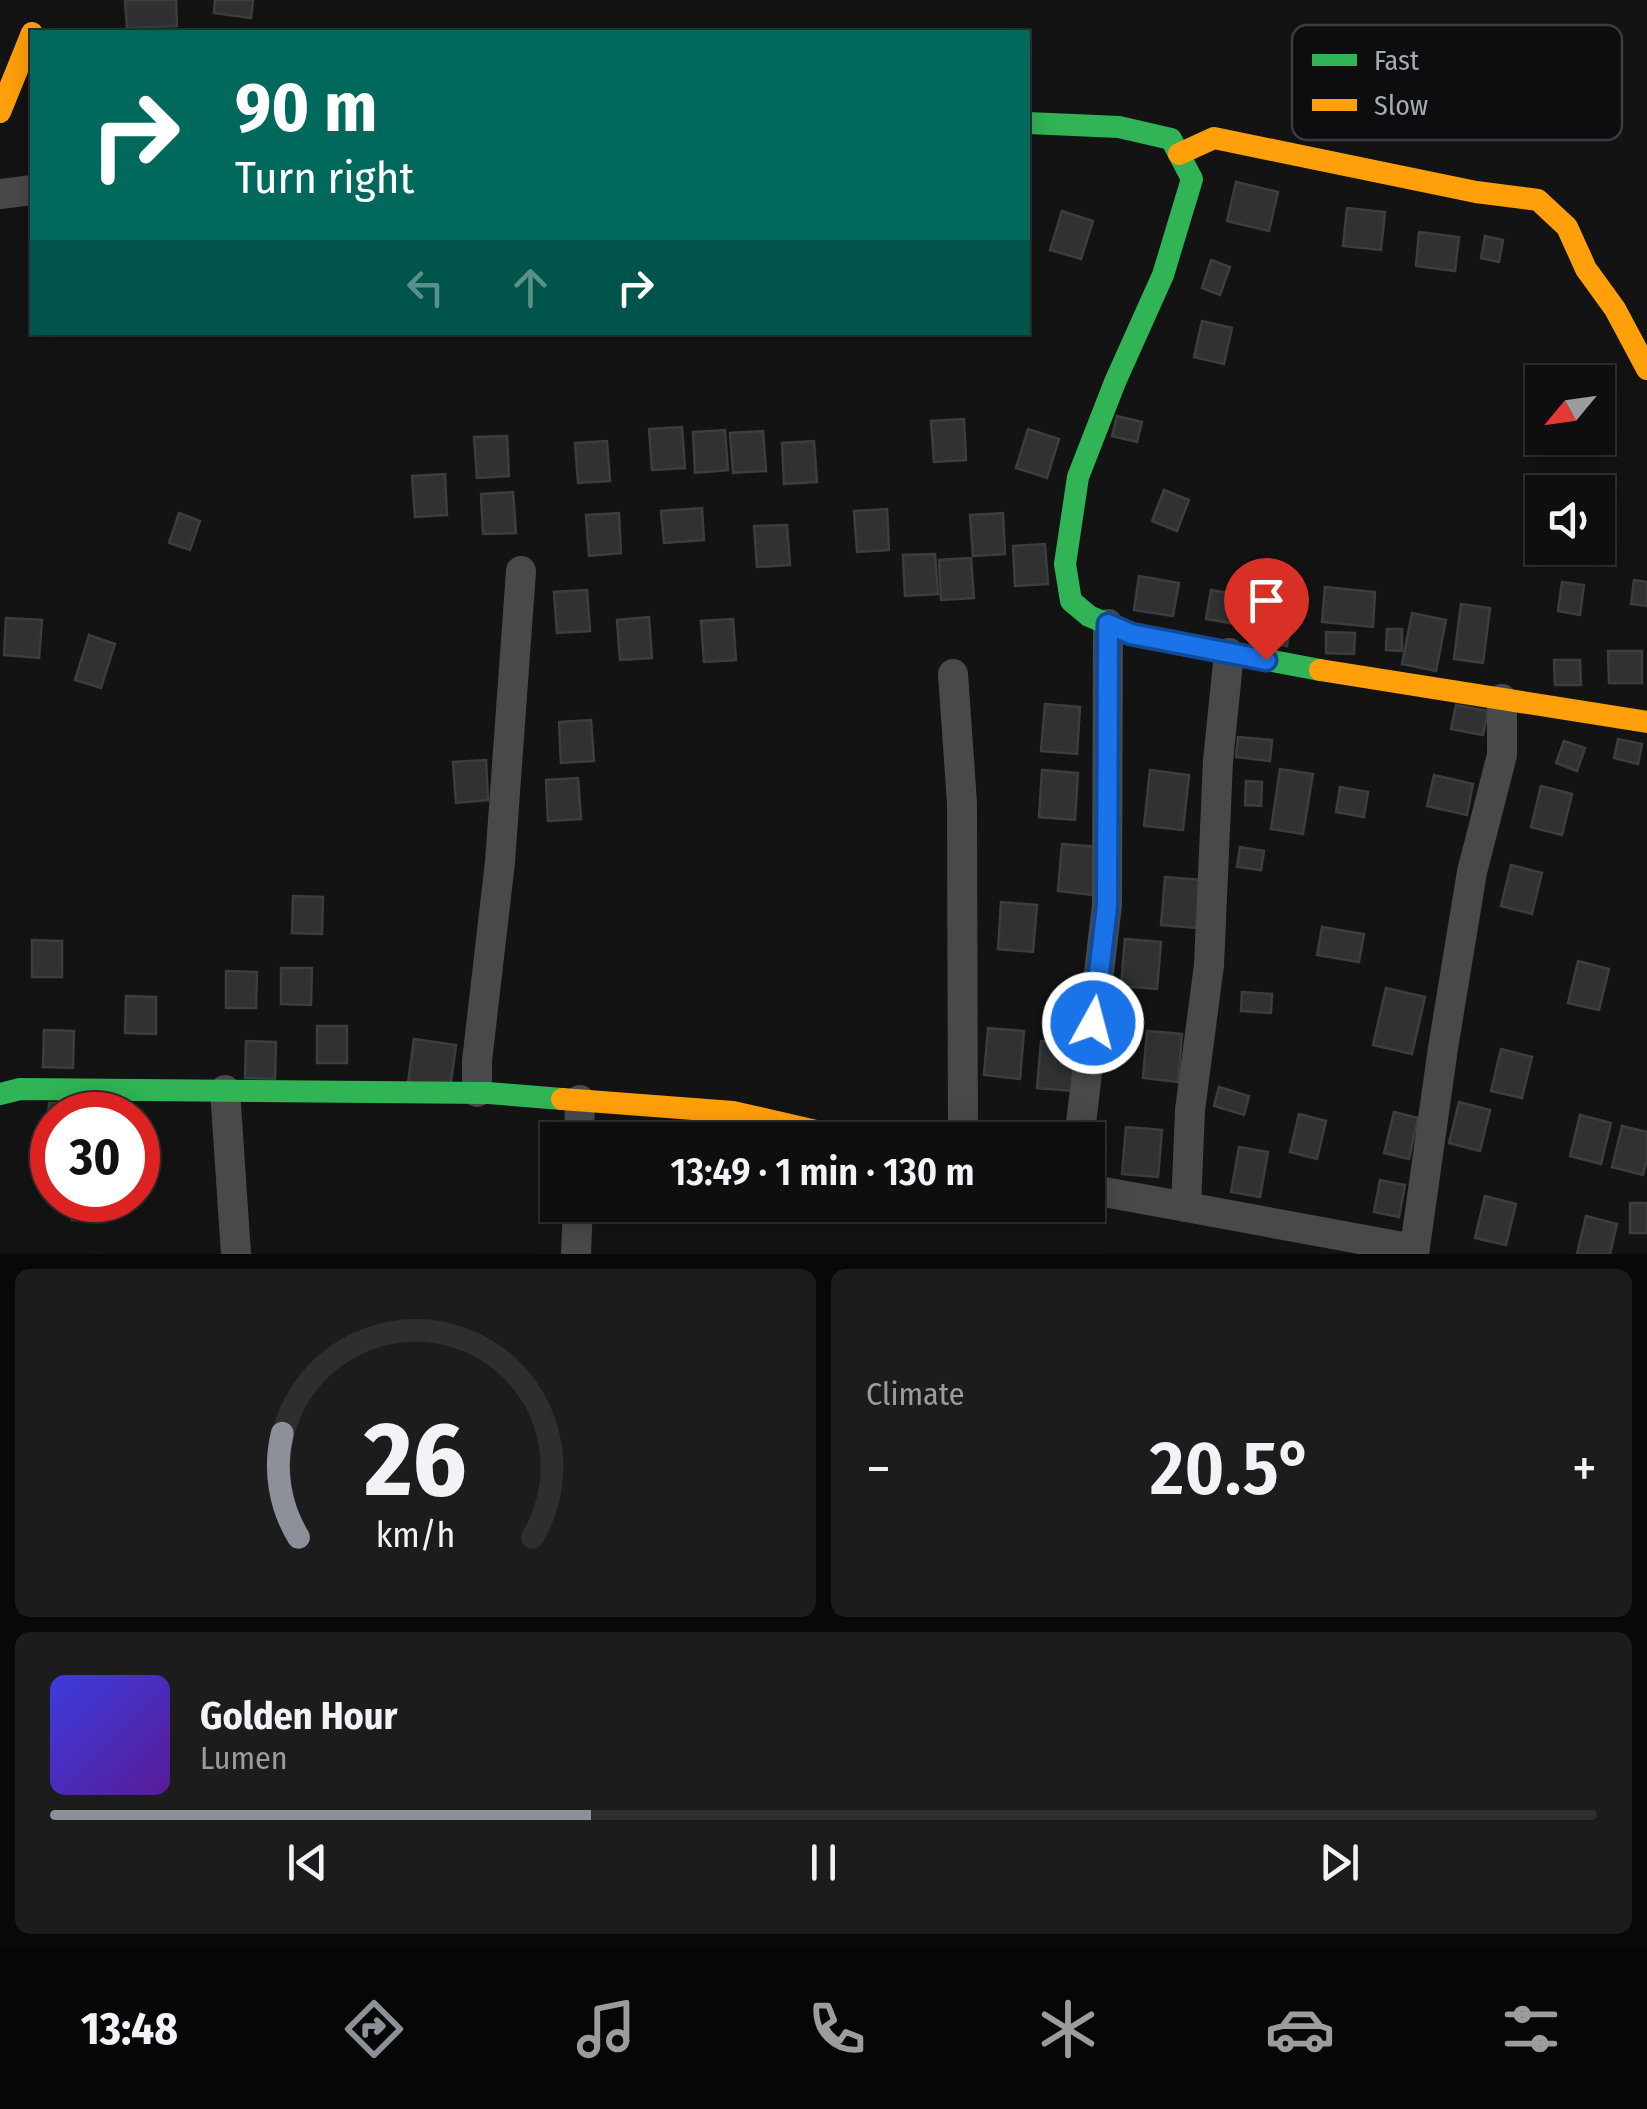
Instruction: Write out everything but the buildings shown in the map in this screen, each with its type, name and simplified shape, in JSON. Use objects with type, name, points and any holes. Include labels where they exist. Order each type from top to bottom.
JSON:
[{"type":"street","points":[[0,112],[30,39]]},
{"type":"street","points":[[1030,123],[1119,128],[1171,140],[1192,179],[1162,275],[1114,382],[1078,477],[1065,564],[1071,601],[1089,616],[1131,634],[1647,722]]},
{"type":"street","points":[[1178,154],[1214,138],[1476,192],[1538,200],[1567,226],[1586,269],[1615,309],[1647,369]]},
{"type":"street","points":[[0,194],[30,190]]},
{"type":"street","points":[[478,1092],[500,862],[521,571]]},
{"type":"street","points":[[1081,1122],[1107,906],[1108,624]]},
{"type":"street","points":[[1186,1207],[1190,1110],[1210,965],[1218,761],[1229,653]]},
{"type":"street","points":[[953,674],[962,802],[962,1122]]},
{"type":"street","points":[[1105,1191],[1414,1252],[1472,872],[1502,756],[1502,699]]},
{"type":"street","points":[[0,1094],[20,1089],[478,1092],[733,1112],[777,1122]]},
{"type":"street","points":[[225,1090],[236,1254]]},
{"type":"street","points":[[579,1122],[580,1100]]},
{"type":"street","points":[[576,1254],[577,1222]]},
{"type":"traffic: fast","points":[[1030,123],[1119,127],[1171,139],[1192,179],[1163,275],[1078,477],[1065,564],[1071,601],[1089,616],[1131,634],[1320,670]]},
{"type":"traffic: fast","points":[[0,1094],[20,1089],[488,1093],[562,1099]]},
{"type":"traffic: slow","points":[[0,112],[30,38]]},
{"type":"traffic: slow","points":[[1179,154],[1214,138],[1476,192],[1538,200],[1567,227],[1586,269],[1615,309],[1647,369]]},
{"type":"traffic: slow","points":[[1320,670],[1647,722]]},
{"type":"traffic: slow","points":[[562,1099],[733,1112],[777,1122]]},
{"type":"route","points":[[1093,1023],[1107,906],[1108,624],[1131,634],[1266,660]]}]
